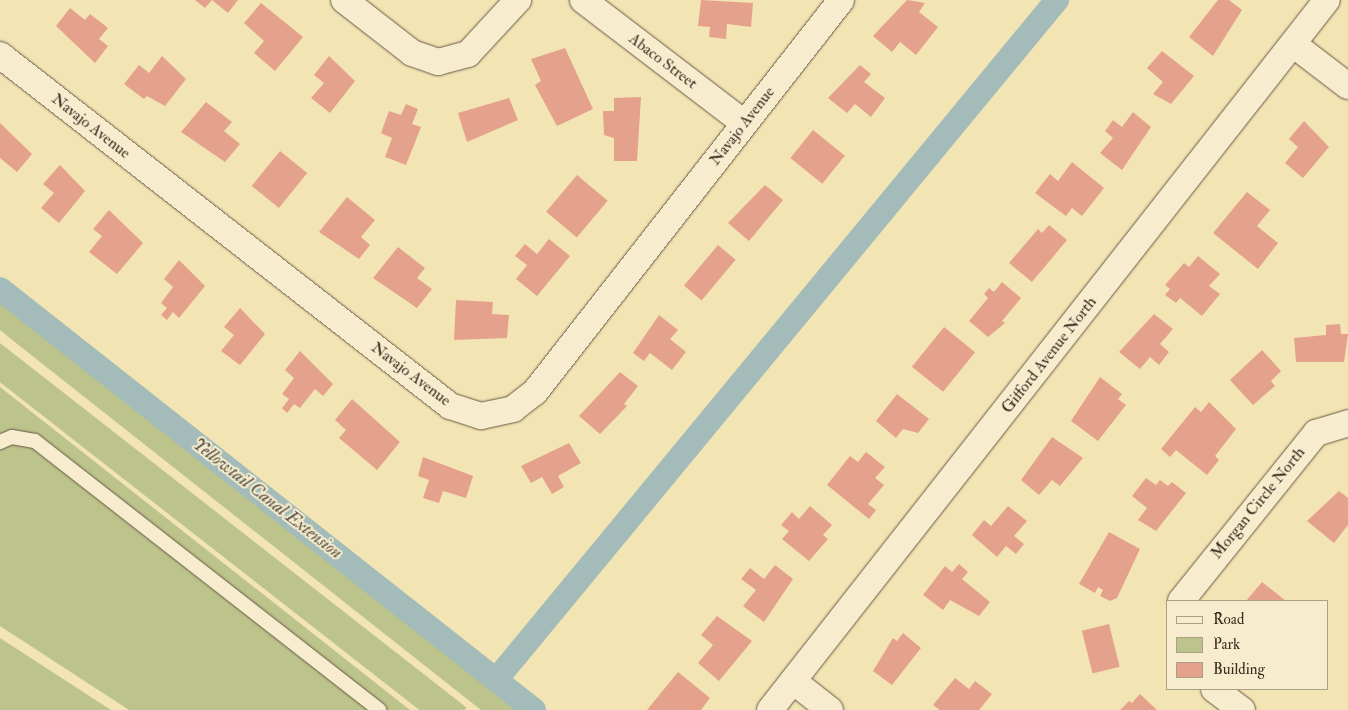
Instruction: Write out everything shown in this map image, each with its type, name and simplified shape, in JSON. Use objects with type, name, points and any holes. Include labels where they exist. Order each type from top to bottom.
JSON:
[{"type":"street","points":[[344,0],[412,53],[438,62],[468,54],[518,0]]},
{"type":"street","name":"Abaco Street","points":[[583,0],[744,123]]},
{"type":"street","name":"Navajo Avenue","points":[[0,55],[450,406],[481,416],[513,409],[534,392],[841,0]]},
{"type":"street","name":"Gifford Avenue North","points":[[770,710],[1327,0]]},
{"type":"street","points":[[1293,44],[1348,86]]},
{"type":"street","name":"Morgan Circle North","points":[[1182,600],[1316,433],[1348,423]]},
{"type":"street","points":[[793,681],[830,710]]},
{"type":"street","points":[[1215,690],[1242,710]]},
{"type":"lane","points":[[0,442],[12,437],[35,441],[379,710]]},
{"type":"green space","points":[[0,279],[546,710],[481,710],[16,343],[0,330]]},
{"type":"green space","points":[[0,343],[467,707],[465,710],[419,710],[0,382]]},
{"type":"green space","points":[[0,387],[410,710],[129,710],[0,626]]},
{"type":"green space","points":[[0,638],[111,710],[0,710]]},
{"type":"building","points":[[195,0],[212,0],[205,8]]},
{"type":"building","points":[[212,0],[238,0],[228,13]]},
{"type":"building","points":[[701,0],[753,3],[751,27],[727,24],[726,39],[709,37],[710,27],[698,26]]},
{"type":"building","points":[[907,0],[925,3],[919,12],[938,27],[916,55],[900,42],[892,52],[873,36]]},
{"type":"building","points":[[1218,0],[1229,0],[1242,10],[1213,56],[1189,37]]},
{"type":"building","points":[[261,3],[303,37],[275,71],[254,53],[264,41],[244,23]]},
{"type":"building","points":[[70,8],[85,20],[90,14],[108,28],[99,39],[108,46],[95,63],[56,26]]},
{"type":"building","points":[[565,48],[593,109],[557,126],[535,85],[541,81],[531,59]]},
{"type":"building","points":[[1162,51],[1194,76],[1171,104],[1153,94],[1163,82],[1147,68]]},
{"type":"building","points":[[162,56],[186,79],[165,106],[147,96],[144,99],[124,84],[139,65],[149,73]]},
{"type":"building","points":[[329,56],[355,81],[330,113],[311,98],[324,83],[314,75]]},
{"type":"building","points":[[860,65],[871,74],[864,82],[885,98],[871,117],[855,104],[847,113],[828,98]]},
{"type":"building","points":[[641,97],[637,161],[614,161],[614,138],[604,135],[603,111],[614,111],[614,98]]},
{"type":"building","points":[[509,98],[518,120],[467,142],[458,113]]},
{"type":"building","points":[[206,102],[232,122],[224,131],[240,144],[225,162],[181,132]]},
{"type":"building","points":[[406,104],[418,109],[412,124],[421,127],[406,165],[385,157],[392,138],[381,133],[389,111],[401,115]]},
{"type":"building","points":[[1133,112],[1151,127],[1122,170],[1100,153],[1113,138],[1105,131],[1113,120],[1122,127]]},
{"type":"building","points":[[1304,121],[1329,147],[1303,178],[1285,163],[1298,147],[1289,139]]},
{"type":"building","points":[[0,123],[32,154],[17,172],[0,158]]},
{"type":"building","points":[[813,130],[845,156],[822,184],[790,158]]},
{"type":"building","points":[[280,151],[307,173],[279,208],[252,186]]},
{"type":"building","points":[[1072,162],[1104,188],[1082,216],[1072,208],[1066,216],[1035,193],[1050,174],[1058,181]]},
{"type":"building","points":[[60,165],[85,191],[59,223],[41,208],[54,193],[43,184]]},
{"type":"building","points":[[577,175],[608,201],[577,237],[546,212]]},
{"type":"building","points":[[765,185],[783,200],[749,241],[728,223]]},
{"type":"building","points":[[1247,192],[1270,210],[1257,226],[1278,243],[1258,269],[1213,233]]},
{"type":"building","points":[[347,197],[375,220],[361,237],[370,245],[359,259],[319,232]]},
{"type":"building","points":[[109,210],[143,243],[117,274],[89,252],[102,236],[93,229]]},
{"type":"building","points":[[1049,225],[1067,240],[1032,282],[1009,263],[1038,229],[1042,233]]},
{"type":"building","points":[[549,239],[570,256],[537,296],[516,279],[527,265],[515,256],[525,244],[537,254]]},
{"type":"building","points":[[718,245],[736,260],[702,300],[684,286]]},
{"type":"building","points":[[398,247],[425,268],[417,278],[432,289],[417,308],[373,278]]},
{"type":"building","points":[[1198,256],[1220,274],[1209,286],[1220,294],[1202,316],[1180,298],[1176,303],[1165,295],[1170,289],[1165,285],[1184,263],[1189,267]]},
{"type":"building","points":[[179,260],[205,286],[179,318],[173,312],[167,320],[161,315],[167,308],[161,303],[173,287],[164,279]]},
{"type":"building","points":[[1002,282],[1021,298],[1002,321],[1005,323],[988,337],[969,321],[988,298],[984,294],[989,288],[994,292]]},
{"type":"building","points":[[456,300],[493,302],[492,314],[509,315],[507,338],[454,340]]},
{"type":"building","points":[[240,308],[265,334],[240,365],[221,351],[234,335],[224,327]]},
{"type":"building","points":[[1154,314],[1173,329],[1160,344],[1169,352],[1159,365],[1150,357],[1140,369],[1119,352]]},
{"type":"building","points":[[659,315],[678,330],[670,339],[686,352],[672,370],[650,353],[644,361],[633,353]]},
{"type":"building","points":[[1340,324],[1341,334],[1348,334],[1344,362],[1296,362],[1294,338],[1326,335],[1326,325]]},
{"type":"building","points":[[944,327],[975,352],[943,392],[912,367]]},
{"type":"building","points":[[1262,350],[1281,371],[1271,381],[1275,386],[1253,405],[1230,380]]},
{"type":"building","points":[[300,351],[333,384],[323,396],[315,389],[300,408],[294,404],[287,413],[282,408],[289,399],[282,394],[294,378],[285,370]]},
{"type":"building","points":[[620,372],[638,386],[624,404],[627,406],[600,434],[579,416]]},
{"type":"building","points":[[1100,377],[1122,394],[1118,399],[1126,405],[1098,441],[1071,421]]},
{"type":"building","points":[[897,394],[929,419],[918,433],[903,429],[896,438],[876,421]]},
{"type":"building","points":[[352,399],[400,442],[377,470],[339,438],[346,430],[335,420]]},
{"type":"building","points":[[1209,402],[1236,429],[1215,456],[1219,460],[1207,475],[1176,450],[1170,457],[1161,449],[1195,407],[1201,412]]},
{"type":"building","points":[[1052,437],[1083,458],[1060,486],[1052,480],[1039,495],[1021,480]]},
{"type":"building","points":[[569,443],[581,463],[558,476],[564,487],[552,494],[542,477],[531,483],[521,466]]},
{"type":"building","points":[[866,452],[885,467],[875,478],[884,485],[868,504],[876,510],[869,519],[827,485],[850,456],[858,462]]},
{"type":"building","points":[[423,457],[473,476],[466,498],[443,491],[439,503],[423,498],[429,480],[418,476]]},
{"type":"building","points":[[1146,478],[1156,485],[1160,480],[1168,486],[1172,482],[1186,493],[1156,531],[1138,520],[1147,508],[1132,496]]},
{"type":"building","points":[[1339,491],[1348,498],[1348,525],[1334,543],[1307,521]]},
{"type":"building","points":[[810,506],[832,525],[823,535],[828,539],[809,561],[782,539],[789,531],[781,525],[792,512],[799,519]]},
{"type":"building","points":[[1008,506],[1027,521],[1014,536],[1024,544],[1016,554],[1006,546],[997,557],[972,535],[984,520],[991,526]]},
{"type":"building","points":[[1109,532],[1140,549],[1117,598],[1110,601],[1100,596],[1103,590],[1098,587],[1095,593],[1079,584]]},
{"type":"building","points":[[959,564],[968,572],[962,579],[990,602],[979,616],[950,600],[943,610],[923,595],[945,566],[952,572]]},
{"type":"building","points":[[775,565],[793,579],[764,622],[743,606],[756,590],[741,579],[750,568],[764,579]]},
{"type":"building","points":[[1262,582],[1285,600],[1247,600]]},
{"type":"building","points":[[717,616],[752,641],[719,681],[698,663],[713,645],[701,635]]},
{"type":"building","points":[[1109,624],[1120,667],[1092,673],[1082,631]]},
{"type":"building","points":[[903,633],[921,648],[892,685],[873,671],[893,638],[897,641]]},
{"type":"building","points":[[678,672],[710,698],[701,710],[647,710]]},
{"type":"building","points":[[955,678],[969,689],[975,681],[992,694],[979,710],[940,710],[933,705]]},
{"type":"building","points":[[1140,694],[1157,710],[1120,710],[1129,701],[1132,703]]},
{"type":"waterway","points":[[496,680],[1057,0]]},
{"type":"waterway","name":"Yellowtail Canal Extension","points":[[0,289],[534,710]]}]
